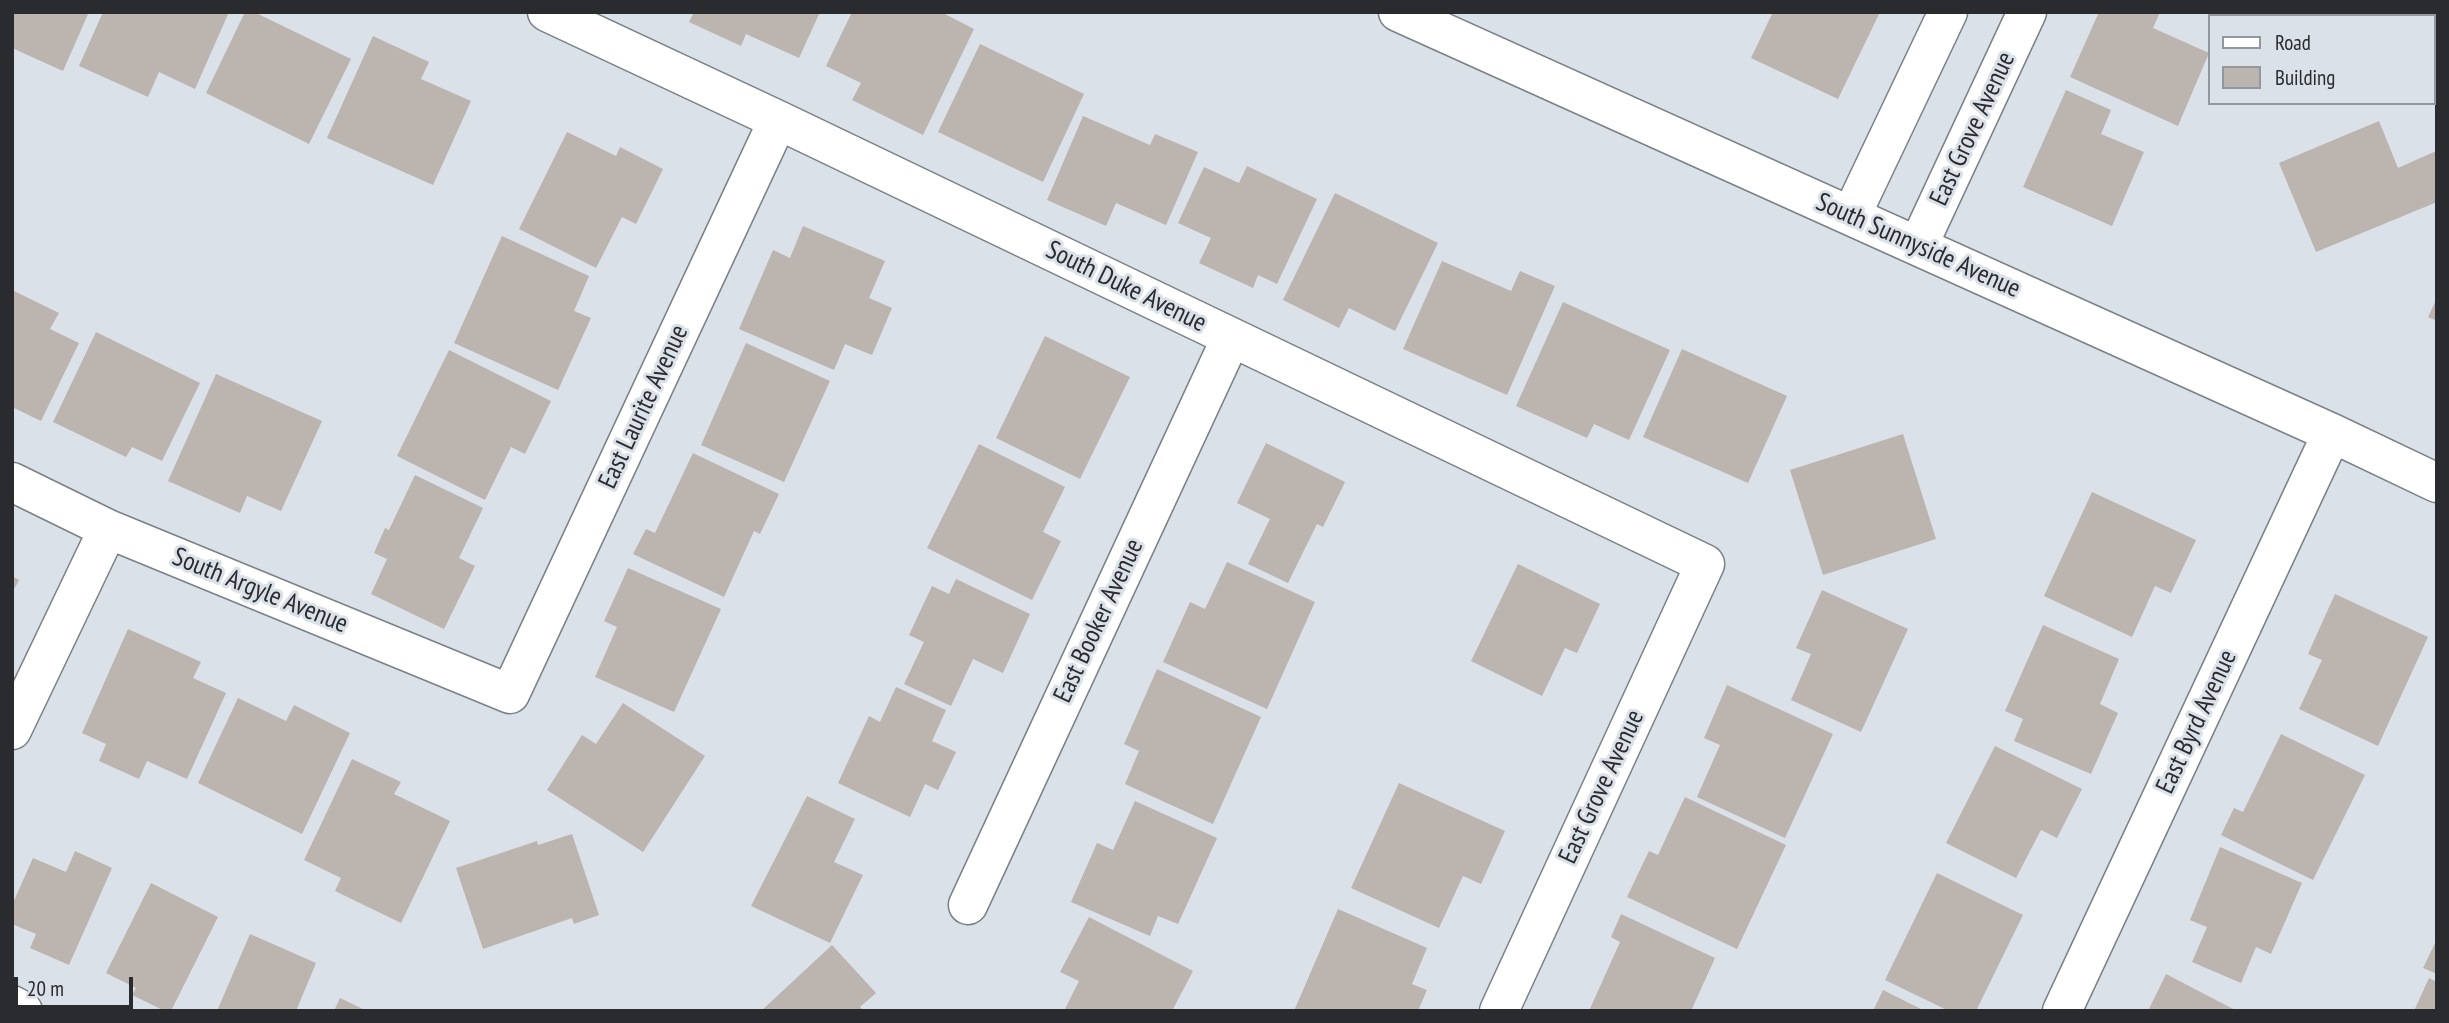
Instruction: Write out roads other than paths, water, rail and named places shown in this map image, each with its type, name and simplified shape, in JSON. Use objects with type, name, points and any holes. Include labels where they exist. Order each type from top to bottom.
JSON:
[{"type":"street","name":"South Duke Avenue","points":[[547,12],[1705,564]]},
{"type":"street","name":"South Sunnyside Avenue","points":[[1398,12],[2332,433],[2437,483]]},
{"type":"street","points":[[1851,216],[1948,12]]},
{"type":"street","name":"East Grove Avenue","points":[[1918,246],[2027,12]]},
{"type":"street","name":"East Laurite Avenue","points":[[510,694],[778,120]]},
{"type":"street","name":"East Booker Avenue","points":[[968,905],[1231,338]]},
{"type":"street","name":"East Byrd Avenue","points":[[2062,1011],[2332,433]]},
{"type":"street","name":"South Argyle Avenue","points":[[12,482],[108,529],[510,694]]},
{"type":"street","points":[[12,730],[108,529]]},
{"type":"street","name":"East Grove Avenue","points":[[1499,1011],[1705,564]]},
{"type":"street","points":[[12,1005],[23,1011]]}]
